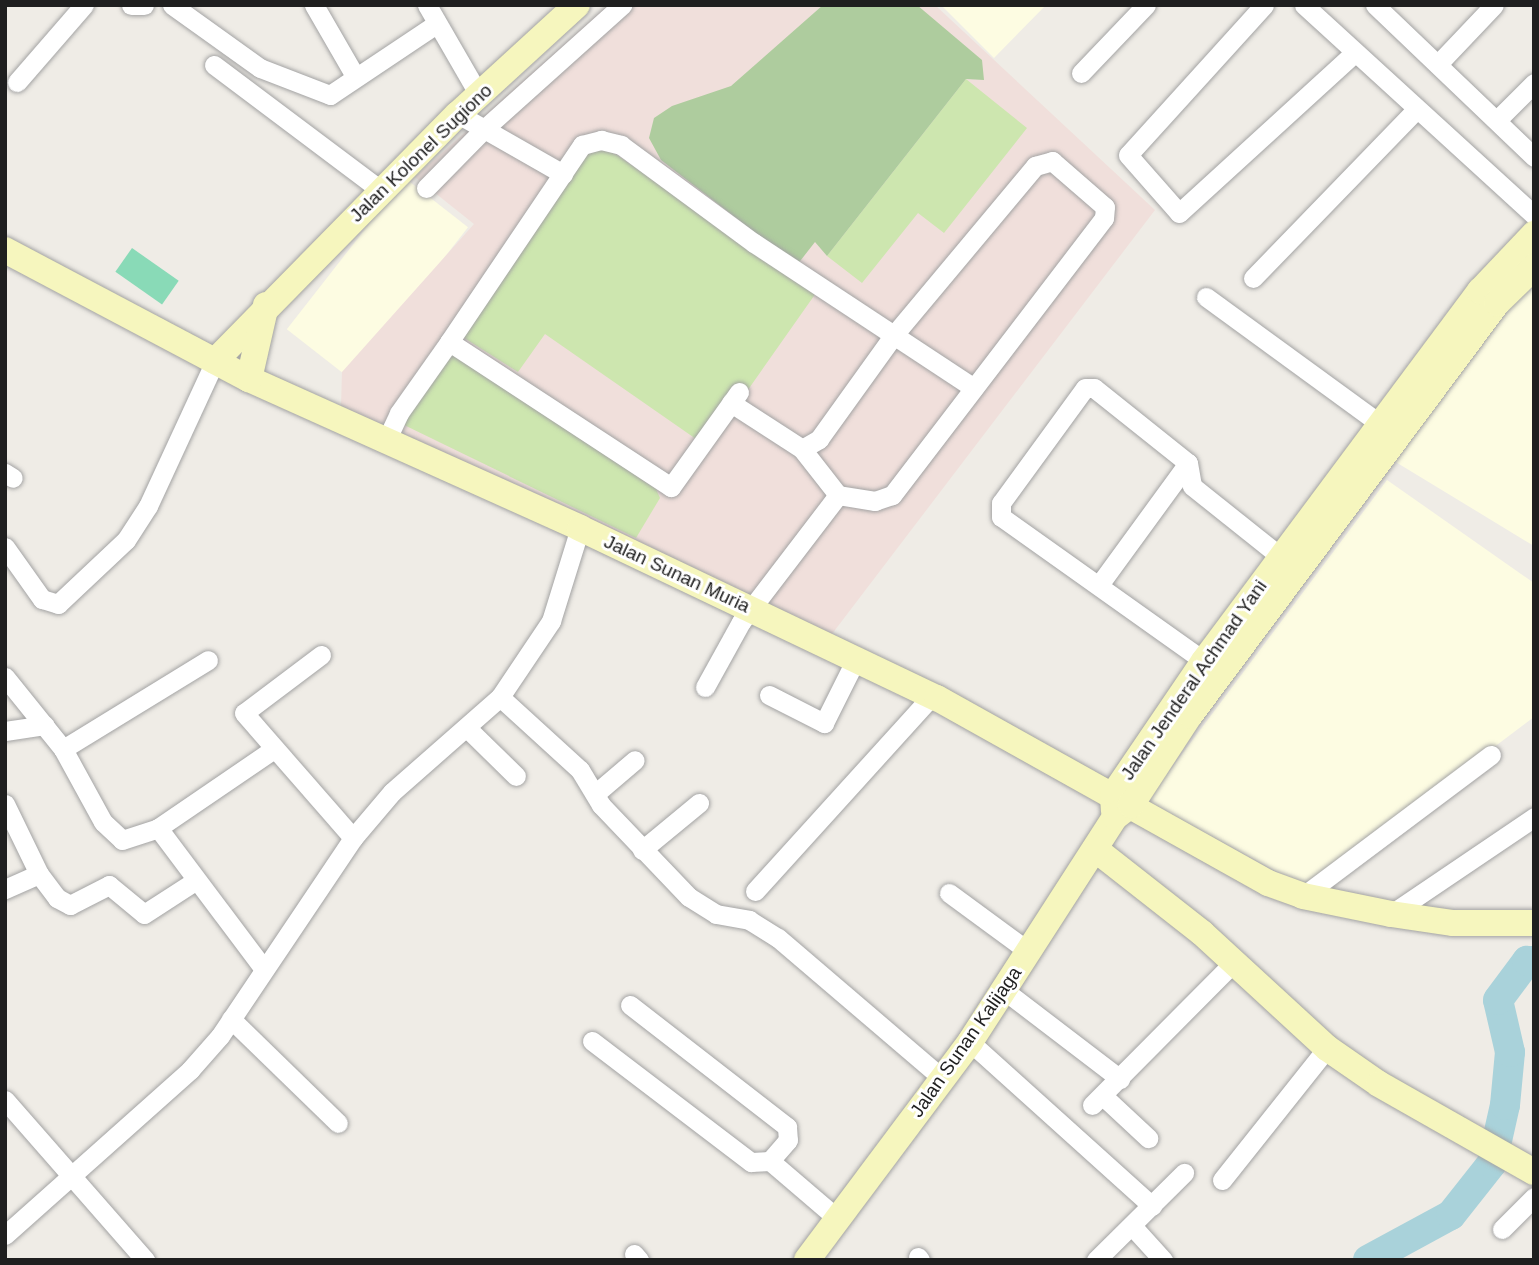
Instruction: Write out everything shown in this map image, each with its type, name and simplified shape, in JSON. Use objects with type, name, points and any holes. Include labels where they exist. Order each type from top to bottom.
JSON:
[{"type":"main road","name":"Jalan Kolonel Sugiono","points":[[215,360],[266,303],[458,114],[577,5]]},
{"type":"main road","name":"Jalan Jenderal Achmad Yani","points":[[1120,806],[1211,663],[1248,620],[1534,234]]},
{"type":"main road","name":"Jalan Sunan Muria","points":[[5,250],[249,379],[580,528],[932,696],[1120,806],[1268,883],[1303,896],[1391,914],[1453,923],[1534,923]]},
{"type":"main road","name":"Jalan Jenderal Achmad Yani","points":[[1488,297],[1534,267]]},
{"type":"main road","points":[[249,379],[266,303]]},
{"type":"main road","name":"Jalan Sunan Kalijaga","points":[[807,1260],[970,1042],[1005,991],[1120,806]]},
{"type":"main road","points":[[1095,849],[1233,963],[1327,1048],[1465,1133],[1523,1164]]},
{"type":"street","points":[[17,82],[84,5]]},
{"type":"street","points":[[131,5],[144,5]]},
{"type":"street","points":[[314,5],[355,76]]},
{"type":"street","points":[[426,188],[484,129],[622,5]]},
{"type":"street","points":[[1080,73],[1146,5]]},
{"type":"street","points":[[1264,5],[1128,155],[1179,213],[1353,54]]},
{"type":"street","points":[[1304,5],[1353,54],[1534,215]]},
{"type":"street","points":[[1375,5],[1498,119],[1534,157]]},
{"type":"street","points":[[1438,64],[1494,5]]},
{"type":"street","points":[[178,7],[260,68],[314,92],[335,94],[430,10],[480,95]]},
{"type":"street","points":[[214,65],[382,191]]},
{"type":"street","points":[[1498,119],[1534,83]]},
{"type":"street","points":[[1252,278],[1416,110]]},
{"type":"street","points":[[458,114],[563,174]]},
{"type":"street","points":[[386,441],[399,413],[582,145],[601,140],[621,145],[690,199],[893,337],[974,388]]},
{"type":"street","points":[[449,342],[671,487],[735,398],[802,449],[838,495],[875,501],[892,495],[1107,211],[1052,161],[1035,166],[893,337],[819,439],[802,449]]},
{"type":"street","points":[[1206,297],[1389,431]]},
{"type":"street","points":[[5,547],[42,599],[58,604],[126,540],[141,517],[215,360]]},
{"type":"street","points":[[1211,663],[1002,517],[1001,503],[1008,492],[1085,388],[1094,388],[1188,463],[1192,486],[1290,564]]},
{"type":"street","points":[[1099,585],[1188,463]]},
{"type":"street","points":[[705,687],[752,610],[838,495]]},
{"type":"street","points":[[5,1235],[190,1070],[231,1019],[353,838],[392,792],[468,729],[500,697],[551,621],[580,528]]},
{"type":"street","points":[[321,655],[244,713],[353,838]]},
{"type":"street","points":[[63,749],[208,660]]},
{"type":"street","points":[[769,695],[824,723],[856,660]]},
{"type":"street","points":[[5,677],[46,724],[63,749],[103,822],[115,836],[129,841],[158,828],[274,749]]},
{"type":"street","points":[[755,891],[932,696]]},
{"type":"street","points":[[500,697],[580,770],[595,794],[642,850],[702,907],[716,914],[750,920],[778,937],[943,1079]]},
{"type":"street","points":[[5,731],[46,724]]},
{"type":"street","points":[[468,729],[516,776]]},
{"type":"street","points":[[1303,896],[1491,755]]},
{"type":"street","points":[[595,794],[635,760]]},
{"type":"street","points":[[642,850],[699,803]]},
{"type":"street","points":[[5,804],[39,874],[63,904],[109,885],[144,914],[195,881]]},
{"type":"street","points":[[1391,914],[1534,817]]},
{"type":"street","points":[[158,828],[195,881],[264,969]]},
{"type":"street","points":[[5,889],[39,874]]},
{"type":"street","points":[[949,892],[1028,951]]},
{"type":"street","points":[[1148,1138],[1098,1101],[1233,963]]},
{"type":"street","points":[[1005,991],[1120,1079]]},
{"type":"street","points":[[630,1005],[787,1127],[788,1140],[770,1161]]},
{"type":"street","points":[[231,1019],[338,1123]]},
{"type":"street","points":[[592,1041],[751,1162],[770,1161],[838,1219]]},
{"type":"street","points":[[970,1042],[1152,1206]]},
{"type":"street","points":[[1222,1180],[1327,1048]]},
{"type":"street","points":[[5,1100],[69,1177],[145,1260]]},
{"type":"street","points":[[1096,1260],[1133,1227],[1184,1173]]},
{"type":"street","points":[[1502,1229],[1534,1197]]},
{"type":"street","points":[[1133,1227],[1163,1260]]},
{"type":"shaded area","points":[[608,5],[935,5],[1155,210],[832,634],[341,406],[342,372],[474,224],[415,177]]},
{"type":"shaded area","points":[[941,5],[1046,5],[994,58]]},
{"type":"shaded area","points":[[405,178],[468,227],[350,379],[287,329]]},
{"type":"shaded area","points":[[1534,283],[1534,546],[1394,461],[1499,318]]},
{"type":"shaded area","points":[[1387,480],[1534,583],[1534,717],[1307,888],[1147,801]]},
{"type":"green space","points":[[823,5],[917,5],[982,60],[984,80],[966,79],[827,256],[815,242],[797,265],[661,160],[649,138],[654,118],[672,106],[731,86]]},
{"type":"green space","points":[[966,79],[1027,128],[944,233],[918,213],[862,283],[827,256]]},
{"type":"green space","points":[[600,148],[617,155],[816,293],[745,394],[696,439],[545,334],[518,372],[461,336],[585,153]]},
{"type":"green space","points":[[132,248],[179,281],[162,304],[115,272]]},
{"type":"green space","points":[[450,351],[656,489],[660,498],[636,538],[402,424]]},
{"type":"waterway","points":[[1368,1260],[1451,1215],[1492,1163],[1505,1105],[1510,1052],[1498,1000],[1527,961],[1534,961]]}]
